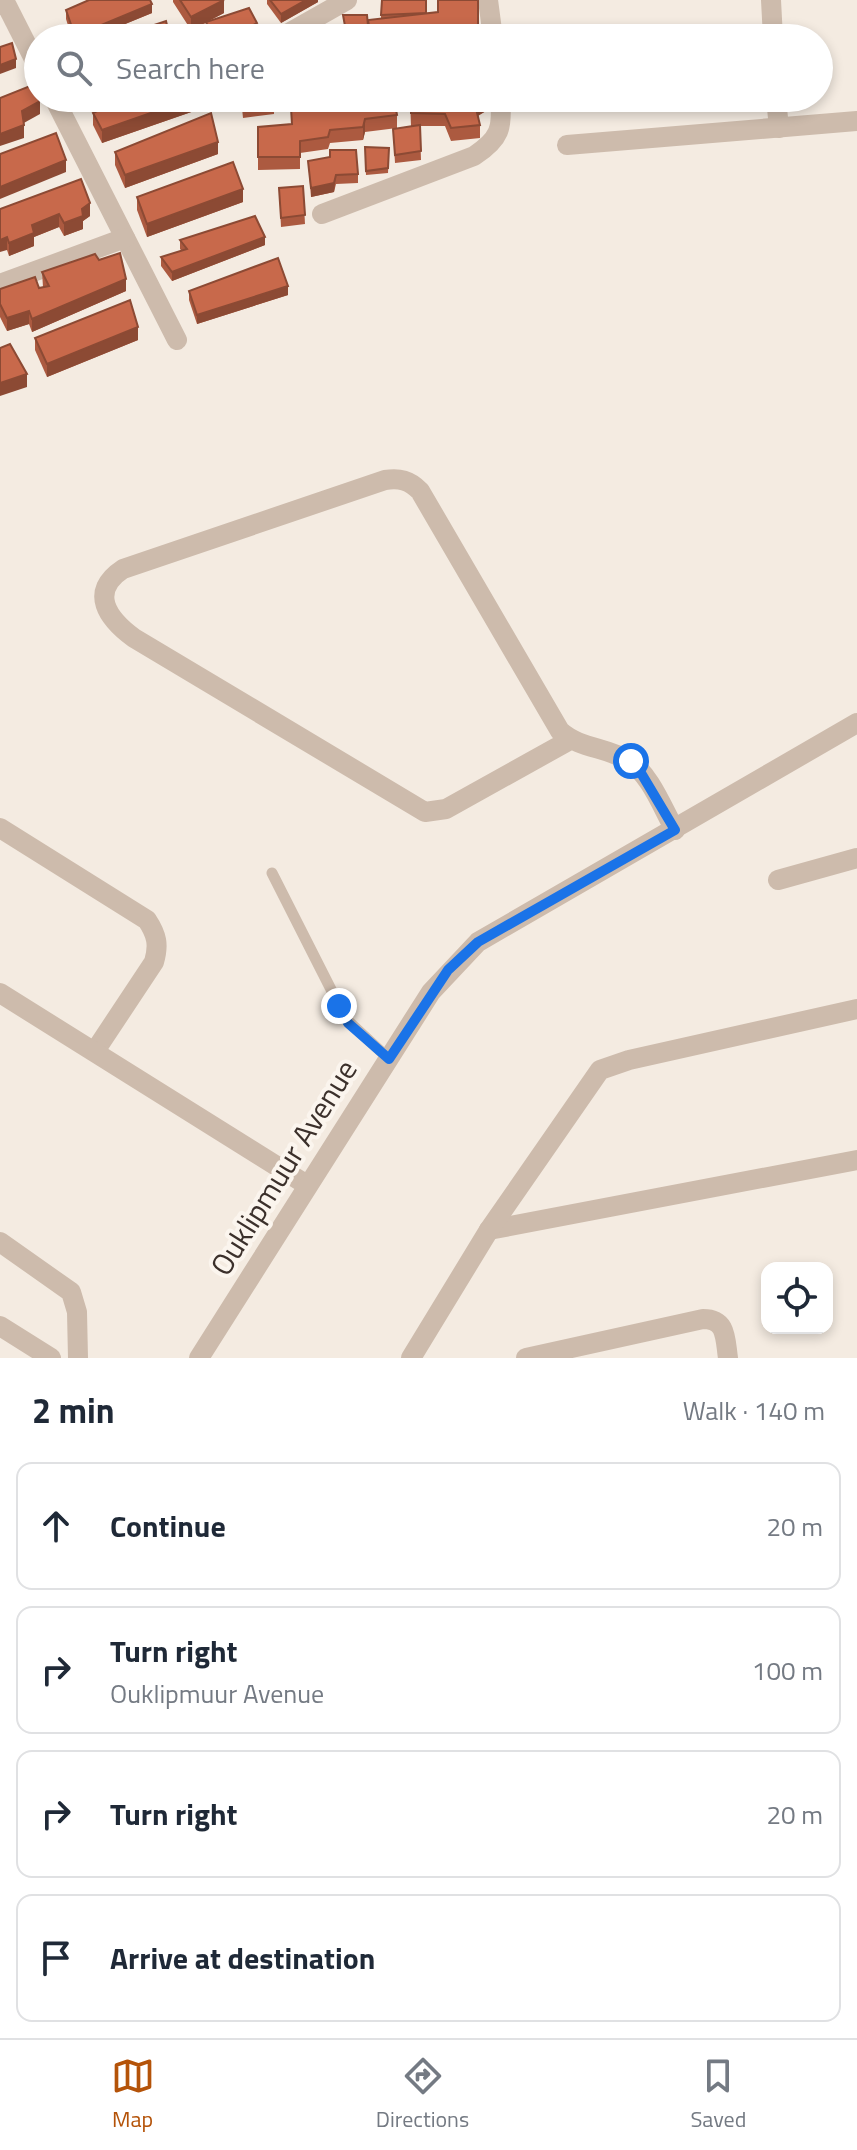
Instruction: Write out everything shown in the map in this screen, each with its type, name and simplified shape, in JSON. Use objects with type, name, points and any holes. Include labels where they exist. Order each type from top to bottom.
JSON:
[{"type":"street","points":[[4,0],[24,39]]},
{"type":"street","points":[[305,24],[347,0]]},
{"type":"street","points":[[488,0],[491,24]]},
{"type":"street","points":[[771,0],[772,24]]},
{"type":"street","points":[[61,112],[177,340]]},
{"type":"street","points":[[322,214],[474,156],[500,136],[502,112]]},
{"type":"street","points":[[777,112],[779,128]]},
{"type":"street","points":[[567,145],[857,121]]},
{"type":"street","points":[[0,284],[125,238]]},
{"type":"street","points":[[570,740],[446,809],[425,812],[134,638],[111,618],[104,601],[105,589],[111,577],[123,569],[385,480],[399,478],[420,491],[560,731],[570,740],[631,761],[675,830]]},
{"type":"street","name":"Ouklipmuur Avenue","points":[[199,1358],[440,981],[478,942],[857,723]]},
{"type":"street","points":[[0,828],[147,920],[154,931],[158,947],[154,962],[95,1051]]},
{"type":"street","points":[[778,880],[857,858]]},
{"type":"street","points":[[0,993],[307,1185]]},
{"type":"street","points":[[411,1358],[489,1230],[600,1070],[639,1057],[857,1009]]},
{"type":"street","points":[[489,1230],[857,1160]]},
{"type":"street","points":[[0,1242],[71,1292],[77,1312],[78,1358]]},
{"type":"street","points":[[526,1358],[703,1319],[715,1319],[721,1324],[728,1358]]},
{"type":"street","points":[[0,1326],[51,1358]]},
{"type":"lane","points":[[272,873],[346,1019],[389,1059]]},
{"type":"building","points":[[89,0],[150,0],[152,4],[104,24],[71,24],[66,10]]},
{"type":"building","points":[[180,0],[224,0],[191,17]]},
{"type":"building","points":[[270,0],[306,0],[281,14]]},
{"type":"building","points":[[382,0],[426,0],[426,13],[381,15]]},
{"type":"building","points":[[438,0],[478,0],[478,24],[369,24],[368,20],[438,12]]},
{"type":"building","points":[[249,8],[257,23],[207,24]]},
{"type":"building","points":[[343,15],[367,15],[368,24],[345,24]]},
{"type":"building","points":[[12,43],[16,59],[0,65],[0,47]]},
{"type":"building","points":[[24,88],[24,125],[0,134],[0,98]]},
{"type":"building","points":[[95,112],[154,112],[102,130]]},
{"type":"building","points":[[291,112],[396,112],[397,115],[365,119],[363,127],[330,130],[328,137],[300,141],[300,157],[258,157],[258,127],[292,124]]},
{"type":"building","points":[[477,112],[480,125],[451,128],[445,114],[411,113]]},
{"type":"building","points":[[211,113],[218,142],[125,175],[115,152]]},
{"type":"building","points":[[420,125],[421,151],[395,155],[393,129]]},
{"type":"building","points":[[56,133],[66,160],[0,187],[0,154]]},
{"type":"building","points":[[365,147],[389,148],[388,168],[366,171]]},
{"type":"building","points":[[330,150],[356,150],[358,174],[336,175],[334,183],[311,188],[308,161],[330,157]]},
{"type":"building","points":[[233,162],[243,189],[147,224],[137,197]]},
{"type":"building","points":[[81,179],[90,203],[82,209],[83,216],[64,223],[59,214],[32,225],[34,233],[9,243],[7,237],[0,240],[0,209]]},
{"type":"building","points":[[303,186],[305,215],[281,218],[279,188]]},
{"type":"building","points":[[255,216],[265,237],[172,272],[161,257],[187,249],[180,240]]},
{"type":"building","points":[[120,253],[126,279],[32,319],[29,311],[7,318],[0,304],[0,289],[35,277],[39,288],[49,286],[42,272],[95,254],[99,260]]},
{"type":"building","points":[[278,258],[288,286],[197,315],[189,291]]},
{"type":"building","points":[[130,300],[138,327],[47,364],[35,338]]},
{"type":"building","points":[[10,344],[27,374],[0,383],[0,348]]},
{"type":"route","points":[[339,1006],[348,1023],[389,1059],[431,992],[448,970],[478,942],[675,830],[631,761]]}]
